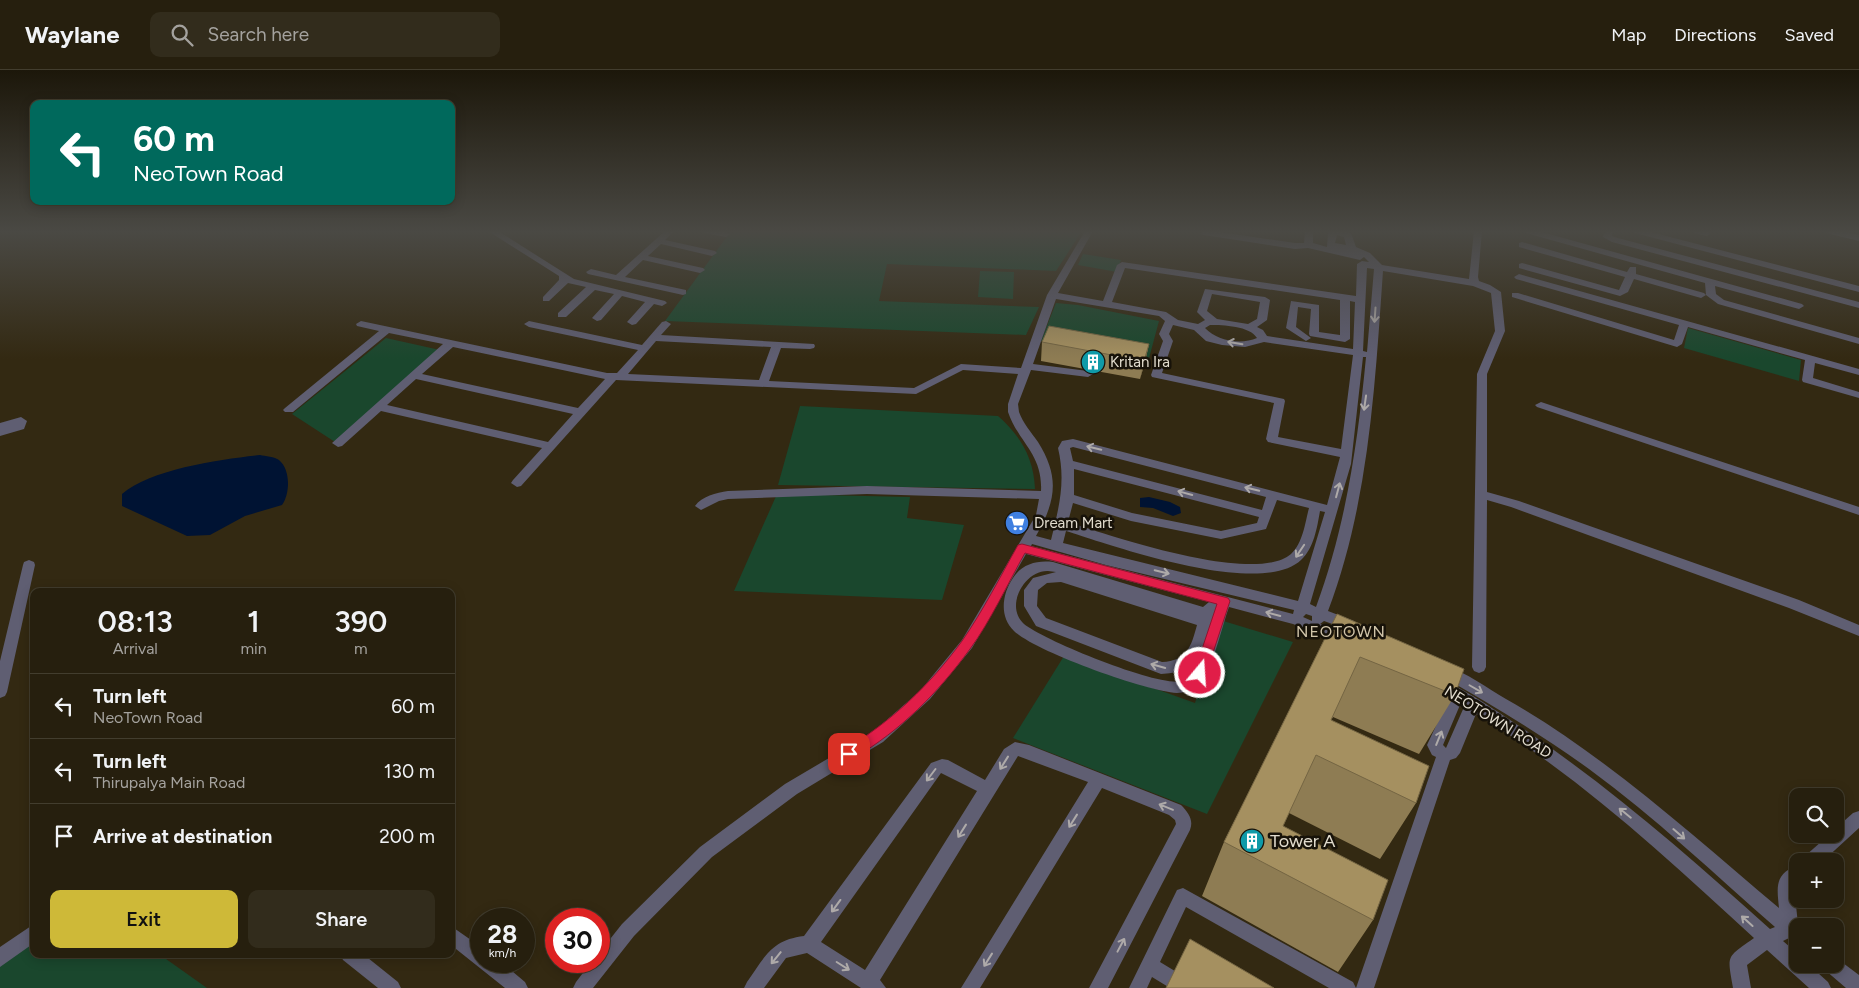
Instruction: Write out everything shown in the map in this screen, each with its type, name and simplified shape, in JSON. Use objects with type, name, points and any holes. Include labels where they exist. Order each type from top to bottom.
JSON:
[{"type":"street","points":[[561,274],[571,282],[657,302],[632,322]]},
{"type":"street","points":[[600,274],[683,292]]},
{"type":"street","points":[[618,278],[623,274]]},
{"type":"street","points":[[582,988],[628,930],[706,852],[791,789],[878,737],[925,695],[966,644],[1042,515],[1047,495],[1048,474],[1042,457],[1012,414],[1013,404],[1052,295],[1064,274]]},
{"type":"street","points":[[1106,305],[1118,274]]},
{"type":"street","points":[[1184,274],[1362,300]]},
{"type":"street","points":[[1025,543],[1056,538],[1138,547],[1242,570],[1284,565],[1295,558],[1304,547],[1346,454],[1358,353],[1362,274]]},
{"type":"street","points":[[1315,627],[1348,522],[1360,455],[1372,355],[1378,274]]},
{"type":"street","points":[[1420,274],[1475,283],[1487,286],[1496,292],[1500,331],[1482,374],[1479,668]]},
{"type":"street","points":[[1473,274],[1475,283]]},
{"type":"street","points":[[1550,274],[1620,293],[1625,290],[1631,275]]},
{"type":"street","points":[[1627,274],[1701,295]]},
{"type":"street","points":[[1680,274],[1799,306]]},
{"type":"street","points":[[1743,274],[1859,305]]},
{"type":"street","points":[[1801,274],[1859,289]]},
{"type":"street","points":[[546,299],[564,281],[564,276]]},
{"type":"street","points":[[1518,277],[1859,372]]},
{"type":"street","points":[[1753,294],[1759,278]]},
{"type":"street","points":[[1710,282],[1711,294],[1721,302],[1859,341]]},
{"type":"street","points":[[562,315],[592,286]]},
{"type":"street","points":[[1214,322],[1202,312],[1208,291],[1264,300],[1262,320],[1250,327]]},
{"type":"street","points":[[597,318],[619,294]]},
{"type":"street","points":[[1052,295],[1162,314],[1169,322],[1199,328],[1210,339],[1251,344],[1263,339],[1345,339],[1345,297]]},
{"type":"street","points":[[1515,295],[1677,344],[1685,323]]},
{"type":"street","points":[[1169,322],[1164,334],[1168,341],[1156,375],[1280,401],[1272,439],[1346,454]]},
{"type":"street","points":[[1199,328],[1208,322],[1250,327],[1259,332],[1263,339]]},
{"type":"street","points":[[361,324],[616,376],[916,390],[961,367],[1025,369],[1088,374]]},
{"type":"street","points":[[529,324],[644,348]]},
{"type":"street","points":[[517,483],[580,412],[666,324]]},
{"type":"street","points":[[289,410],[387,329]]},
{"type":"street","points":[[653,338],[810,346]]},
{"type":"street","points":[[1308,339],[1372,355]]},
{"type":"street","points":[[338,442],[451,343]]},
{"type":"street","points":[[762,383],[777,344]]},
{"type":"street","points":[[1811,358],[1807,380],[1859,395]]},
{"type":"street","points":[[415,376],[580,412]]},
{"type":"street","points":[[1540,405],[1859,511]]},
{"type":"street","points":[[379,407],[550,446]]},
{"type":"street","points":[[0,427],[20,424],[0,432]]},
{"type":"street","points":[[1056,538],[1068,497],[1068,464],[1064,448],[1066,444],[1073,442],[1323,507]]},
{"type":"street","points":[[1068,464],[1266,514]]},
{"type":"street","points":[[702,506],[716,497],[728,495],[867,490],[1047,495]]},
{"type":"street","points":[[1068,497],[1131,517],[1221,536],[1262,526],[1273,494]]},
{"type":"street","points":[[1482,495],[1524,508],[1794,604],[1859,631]]},
{"type":"street","points":[[1299,613],[1323,507]]},
{"type":"street","points":[[1056,538],[1299,613],[1315,627],[1358,646]]},
{"type":"street","points":[[1025,543],[1219,599],[1299,613],[1321,612],[1363,631]]},
{"type":"street","points":[[0,692],[29,565]]},
{"type":"street","points":[[1206,618],[1049,566],[1029,570],[1013,590],[1010,601],[1010,613],[1017,625],[1030,636],[1086,660],[1161,686],[1180,687],[1193,683],[1200,673],[1219,599]]},
{"type":"street","points":[[1206,618],[1061,577],[1044,578],[1035,584],[1031,591],[1030,606],[1041,622],[1161,668],[1178,667],[1189,661],[1193,656],[1206,618],[1219,599]]},
{"type":"street","name":"NEOTOWN ROAD","points":[[1789,928],[1648,807],[1595,765],[1519,714],[1429,671],[1457,695],[1541,747],[1630,818],[1822,988]]},
{"type":"street","points":[[1457,695],[1435,745],[1437,750],[1444,755],[1452,754],[1473,704]]},
{"type":"street","points":[[753,988],[780,952],[794,946],[809,944],[873,984],[1009,754],[1015,750],[1024,750],[1174,810],[1182,816],[1184,825],[1098,988]]},
{"type":"street","points":[[1365,988],[1444,755]]},
{"type":"street","points":[[1421,764],[1438,772]]},
{"type":"street","points":[[809,944],[936,768],[948,767],[987,789]]},
{"type":"street","points":[[970,988],[1098,780]]},
{"type":"street","points":[[1820,853],[1859,818]]},
{"type":"street","points":[[1789,881],[1786,884],[1789,902]]},
{"type":"street","points":[[1138,988],[1183,896],[1348,988]]},
{"type":"street","points":[[1742,988],[1738,961],[1768,939],[1789,933]]},
{"type":"street","points":[[0,958],[30,935]]},
{"type":"street","points":[[455,937],[470,949]]},
{"type":"street","points":[[354,958],[392,988]]},
{"type":"street","points":[[1149,965],[1187,988]]},
{"type":"street","points":[[501,973],[520,988]]},
{"type":"street","points":[[1842,973],[1859,987]]},
{"type":"green space","points":[[700,274],[885,274],[879,301],[1039,307],[1026,335],[665,321]]},
{"type":"green space","points":[[980,274],[1014,274],[1013,299],[978,297]]},
{"type":"green space","points":[[1056,303],[1078,305],[1159,321],[1148,362],[1041,341]]},
{"type":"green space","points":[[1688,328],[1801,360],[1799,381],[1684,348]]},
{"type":"green space","points":[[386,338],[440,350],[335,442],[292,414]]},
{"type":"green space","points":[[800,406],[998,416],[1013,431],[1029,457],[1035,489],[778,485]]},
{"type":"green space","points":[[777,494],[910,497],[907,518],[964,525],[942,600],[734,591]]},
{"type":"green space","points":[[1220,620],[1293,642],[1207,814],[1013,738],[1064,656],[1195,703]]},
{"type":"green space","points":[[30,944],[30,958],[165,958],[207,988],[0,988],[0,966]]},
{"type":"water","points":[[260,455],[279,460],[286,470],[288,489],[282,505],[245,516],[210,535],[187,536],[122,506],[122,494],[134,485],[150,478],[187,467],[226,459]]},
{"type":"water","points":[[1149,497],[1170,502],[1180,507],[1181,513],[1173,516],[1153,508],[1140,507],[1140,498]]},
{"type":"building","points":[[1049,326],[1149,344],[1144,361],[1042,342]]},
{"type":"building","points":[[1337,614],[1464,669],[1455,695],[1360,657],[1331,720],[1429,766],[1416,803],[1316,755],[1283,826],[1388,880],[1373,920],[1224,842]]},
{"type":"building","points":[[1190,939],[1274,988],[1166,988]]},
{"type":"place","name":"Kritan Ira","points":[[1093,362]]},
{"type":"place","name":"Dream Mart","points":[[1017,523]]},
{"type":"place","name":"Tower A","points":[[1252,841]]},
{"type":"district","name":"NEOTOWN","points":[[1341,631]]},
{"type":"route","points":[[849,754],[878,737],[925,695],[966,644],[991,605],[1022,548],[1224,601],[1200,673]]}]
